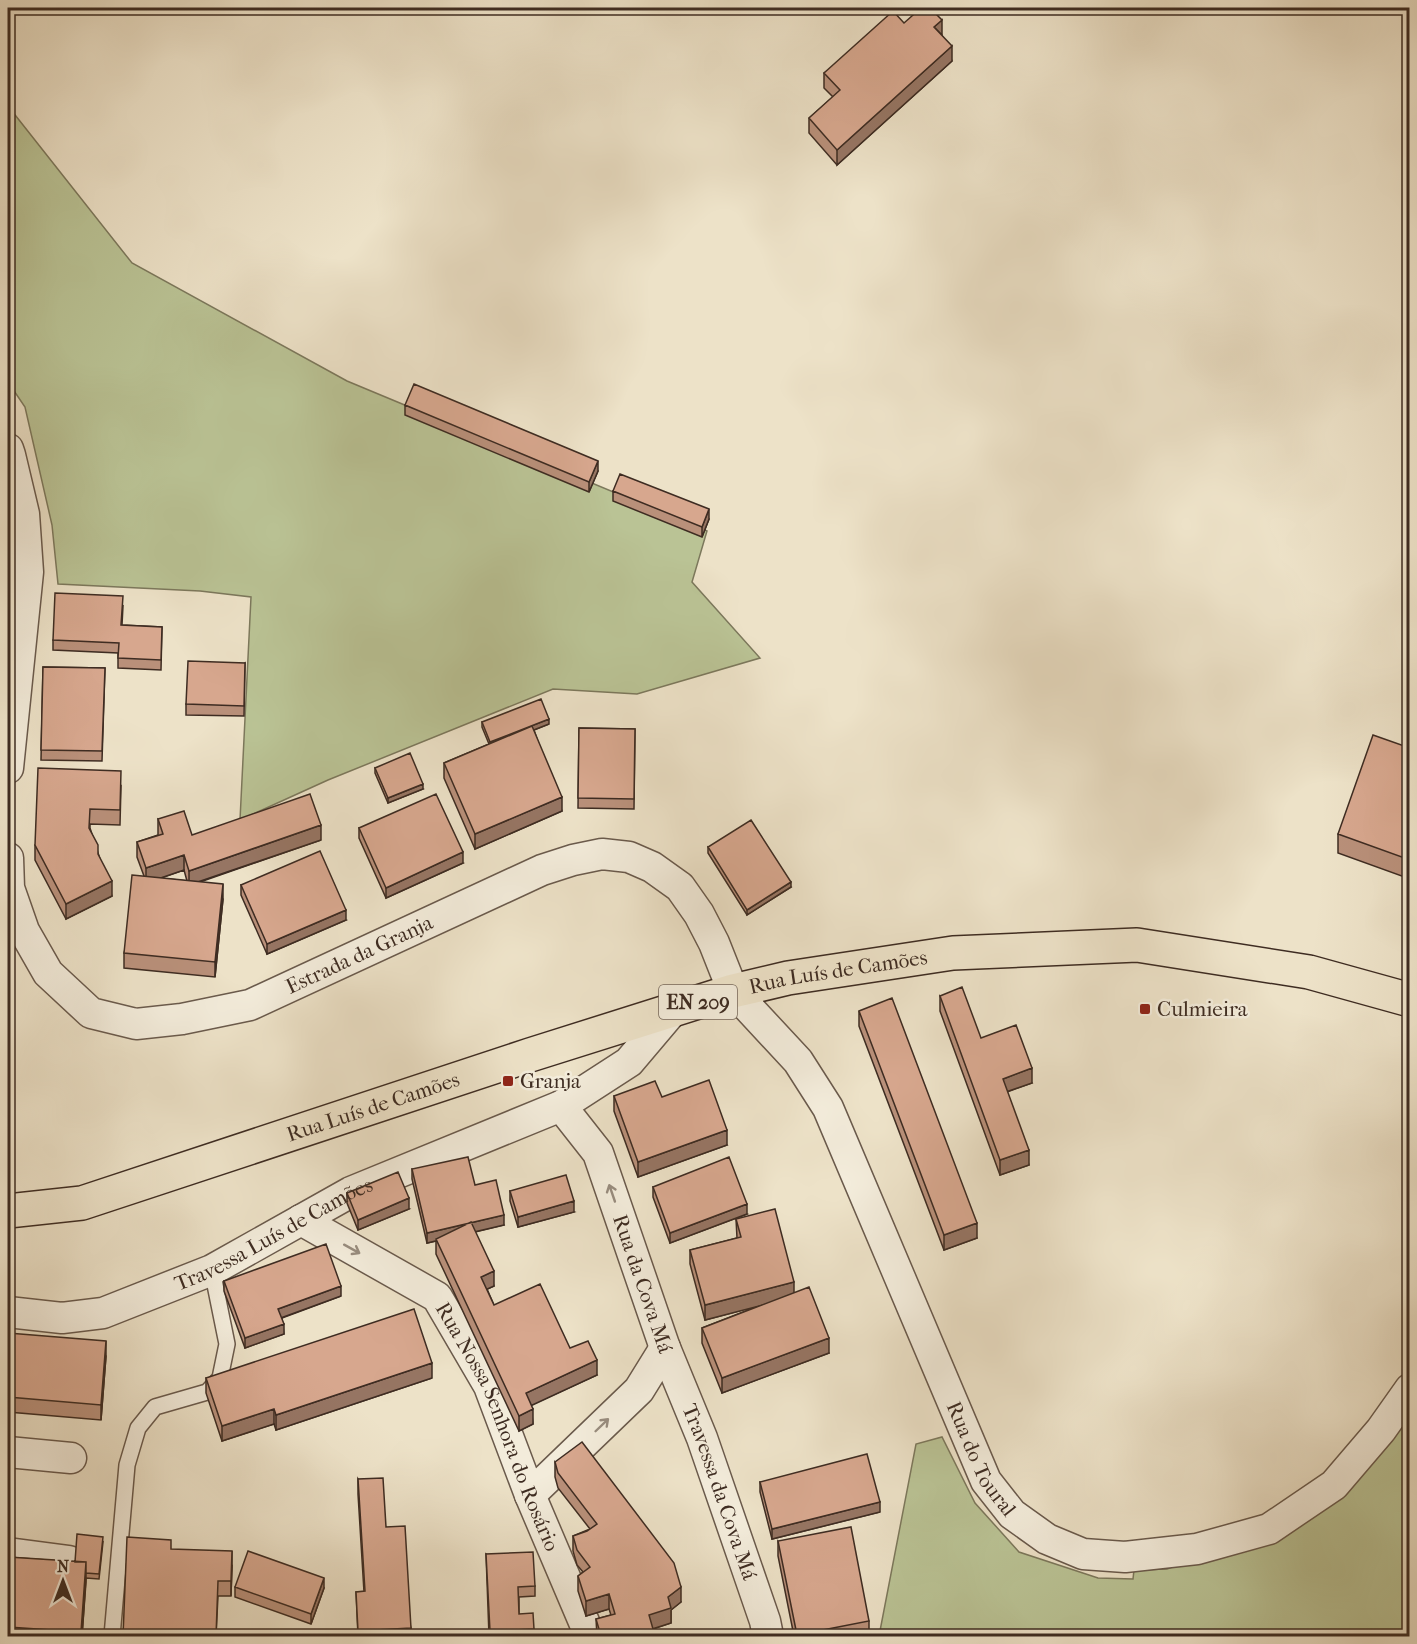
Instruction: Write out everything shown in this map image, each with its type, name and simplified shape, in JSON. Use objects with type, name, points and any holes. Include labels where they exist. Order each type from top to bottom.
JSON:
[{"type":"main road","name":"Rua Luís de Camões","points":[[8,1211],[82,1203],[530,1055],[733,991],[788,978],[953,953],[1137,945],[1309,972],[1410,1000]]},
{"type":"street","points":[[8,449],[24,514],[28,572],[8,768]]},
{"type":"street","name":"Estrada da Granja","points":[[8,858],[9,888],[24,931],[48,973],[91,1013],[136,1024],[182,1019],[250,1005],[543,870],[602,854],[629,857],[652,867],[680,887],[699,914],[714,943],[733,991]]},
{"type":"street","name":"Rua do Toural","points":[[733,991],[798,1061],[828,1108],[986,1481],[1012,1514],[1047,1539],[1083,1554],[1125,1557],[1197,1550],[1269,1529],[1334,1485],[1382,1430],[1410,1389]]},
{"type":"street","name":"Travessa Luís de Camões","points":[[8,1312],[62,1318],[103,1313],[212,1270],[351,1192],[561,1106],[629,1062],[673,1010]]},
{"type":"street","name":"Rua da Cova Má","points":[[530,1495],[639,1390],[665,1348],[598,1153],[561,1106]]},
{"type":"street","name":"Rua Nossa Senhora do Rosário","points":[[301,1220],[437,1297],[489,1386],[530,1495],[590,1636]]},
{"type":"street","name":"Travessa da Cova Má","points":[[665,1348],[702,1438],[765,1621],[768,1636]]},
{"type":"street","points":[[8,1452],[71,1458]]},
{"type":"street","points":[[8,1553],[69,1561]]},
{"type":"lane","points":[[112,1636],[127,1465],[138,1428],[155,1407],[207,1392],[220,1378],[227,1344],[212,1270]]},
{"type":"green space","points":[[8,106],[132,263],[347,381],[707,531],[692,582],[760,658],[637,694],[553,689],[328,780],[240,820],[251,597],[200,591],[58,584],[52,525],[25,407],[8,382]]},
{"type":"green space","points":[[1409,1403],[1409,1636],[879,1636],[916,1444],[942,1437],[975,1503],[1019,1552],[1098,1578],[1133,1579],[1134,1570],[1167,1569],[1313,1516]]},
{"type":"building","points":[[921,8],[930,8],[942,20],[934,27],[952,46],[837,150],[809,118],[840,90],[824,73],[893,11],[904,23]]},
{"type":"building","points":[[414,384],[598,461],[589,482],[405,405]]},
{"type":"building","points":[[620,474],[709,509],[702,527],[613,491]]},
{"type":"building","points":[[55,593],[123,596],[121,625],[162,627],[161,660],[118,658],[119,643],[53,640]]},
{"type":"building","points":[[188,661],[245,663],[244,706],[186,704]]},
{"type":"building","points":[[43,667],[105,668],[102,751],[41,750]]},
{"type":"building","points":[[541,699],[549,719],[490,742],[482,722]]},
{"type":"building","points":[[532,726],[562,797],[475,834],[444,763]]},
{"type":"building","points":[[579,728],[635,729],[634,799],[578,798]]},
{"type":"building","points":[[1373,735],[1410,748],[1410,860],[1338,834]]},
{"type":"building","points":[[410,753],[423,784],[388,798],[375,768]]},
{"type":"building","points":[[38,768],[121,771],[120,810],[90,809],[89,828],[98,845],[98,854],[112,881],[66,904],[35,845]]},
{"type":"building","points":[[310,794],[321,825],[189,871],[184,855],[146,868],[137,842],[163,834],[158,819],[184,811],[192,835]]},
{"type":"building","points":[[436,794],[463,852],[386,888],[359,828]]},
{"type":"building","points":[[751,820],[791,882],[747,910],[708,847]]},
{"type":"building","points":[[320,851],[346,910],[267,944],[241,885]]},
{"type":"building","points":[[132,875],[223,884],[215,962],[124,953]]},
{"type":"building","points":[[962,987],[981,1038],[1016,1025],[1032,1068],[1003,1079],[1029,1150],[1000,1160],[940,996]]},
{"type":"building","points":[[892,998],[977,1223],[944,1235],[859,1011]]},
{"type":"building","points":[[709,1080],[727,1130],[638,1162],[614,1096],[655,1081],[662,1097]]},
{"type":"building","points":[[468,1157],[475,1185],[496,1180],[504,1215],[427,1233],[412,1169]]},
{"type":"building","points":[[729,1157],[747,1204],[670,1233],[653,1187]]},
{"type":"building","points":[[398,1172],[409,1198],[358,1220],[347,1193]]},
{"type":"building","points":[[566,1175],[574,1201],[518,1217],[510,1191]]},
{"type":"building","points":[[775,1209],[794,1282],[705,1305],[690,1250],[741,1237],[736,1219]]},
{"type":"building","points":[[471,1222],[494,1271],[481,1277],[494,1305],[540,1284],[570,1348],[588,1341],[597,1360],[526,1393],[533,1409],[519,1416],[436,1239]]},
{"type":"building","points":[[326,1244],[341,1286],[278,1309],[284,1324],[245,1338],[224,1281]]},
{"type":"building","points":[[809,1287],[829,1338],[722,1378],[702,1328]]},
{"type":"building","points":[[414,1309],[432,1363],[276,1415],[274,1409],[222,1426],[206,1378]]},
{"type":"building","points":[[8,1333],[106,1341],[101,1405],[8,1397]]},
{"type":"building","points":[[582,1442],[674,1563],[681,1587],[668,1597],[671,1608],[649,1615],[655,1636],[601,1636],[596,1619],[615,1614],[609,1594],[586,1601],[578,1576],[590,1567],[577,1550],[573,1536],[597,1524],[558,1473],[555,1462]]},
{"type":"building","points":[[867,1454],[880,1502],[772,1529],[760,1482]]},
{"type":"building","points":[[383,1478],[386,1527],[405,1526],[411,1628],[358,1631],[356,1592],[365,1591],[358,1479]]},
{"type":"building","points":[[851,1527],[869,1621],[797,1635],[778,1541]]},
{"type":"building","points":[[77,1534],[103,1537],[99,1574],[86,1573],[86,1562],[75,1562]]},
{"type":"building","points":[[127,1537],[171,1540],[171,1549],[232,1551],[231,1581],[218,1581],[216,1636],[123,1636]]},
{"type":"building","points":[[248,1551],[324,1578],[311,1614],[235,1587]]},
{"type":"building","points":[[533,1552],[535,1586],[518,1587],[519,1614],[533,1613],[534,1629],[490,1631],[486,1554]]},
{"type":"building","points":[[8,1557],[86,1562],[81,1632],[8,1627]]},
{"type":"place","name":"Culmieira","points":[[1145,1009]]},
{"type":"place","name":"Granja","points":[[508,1081]]}]
